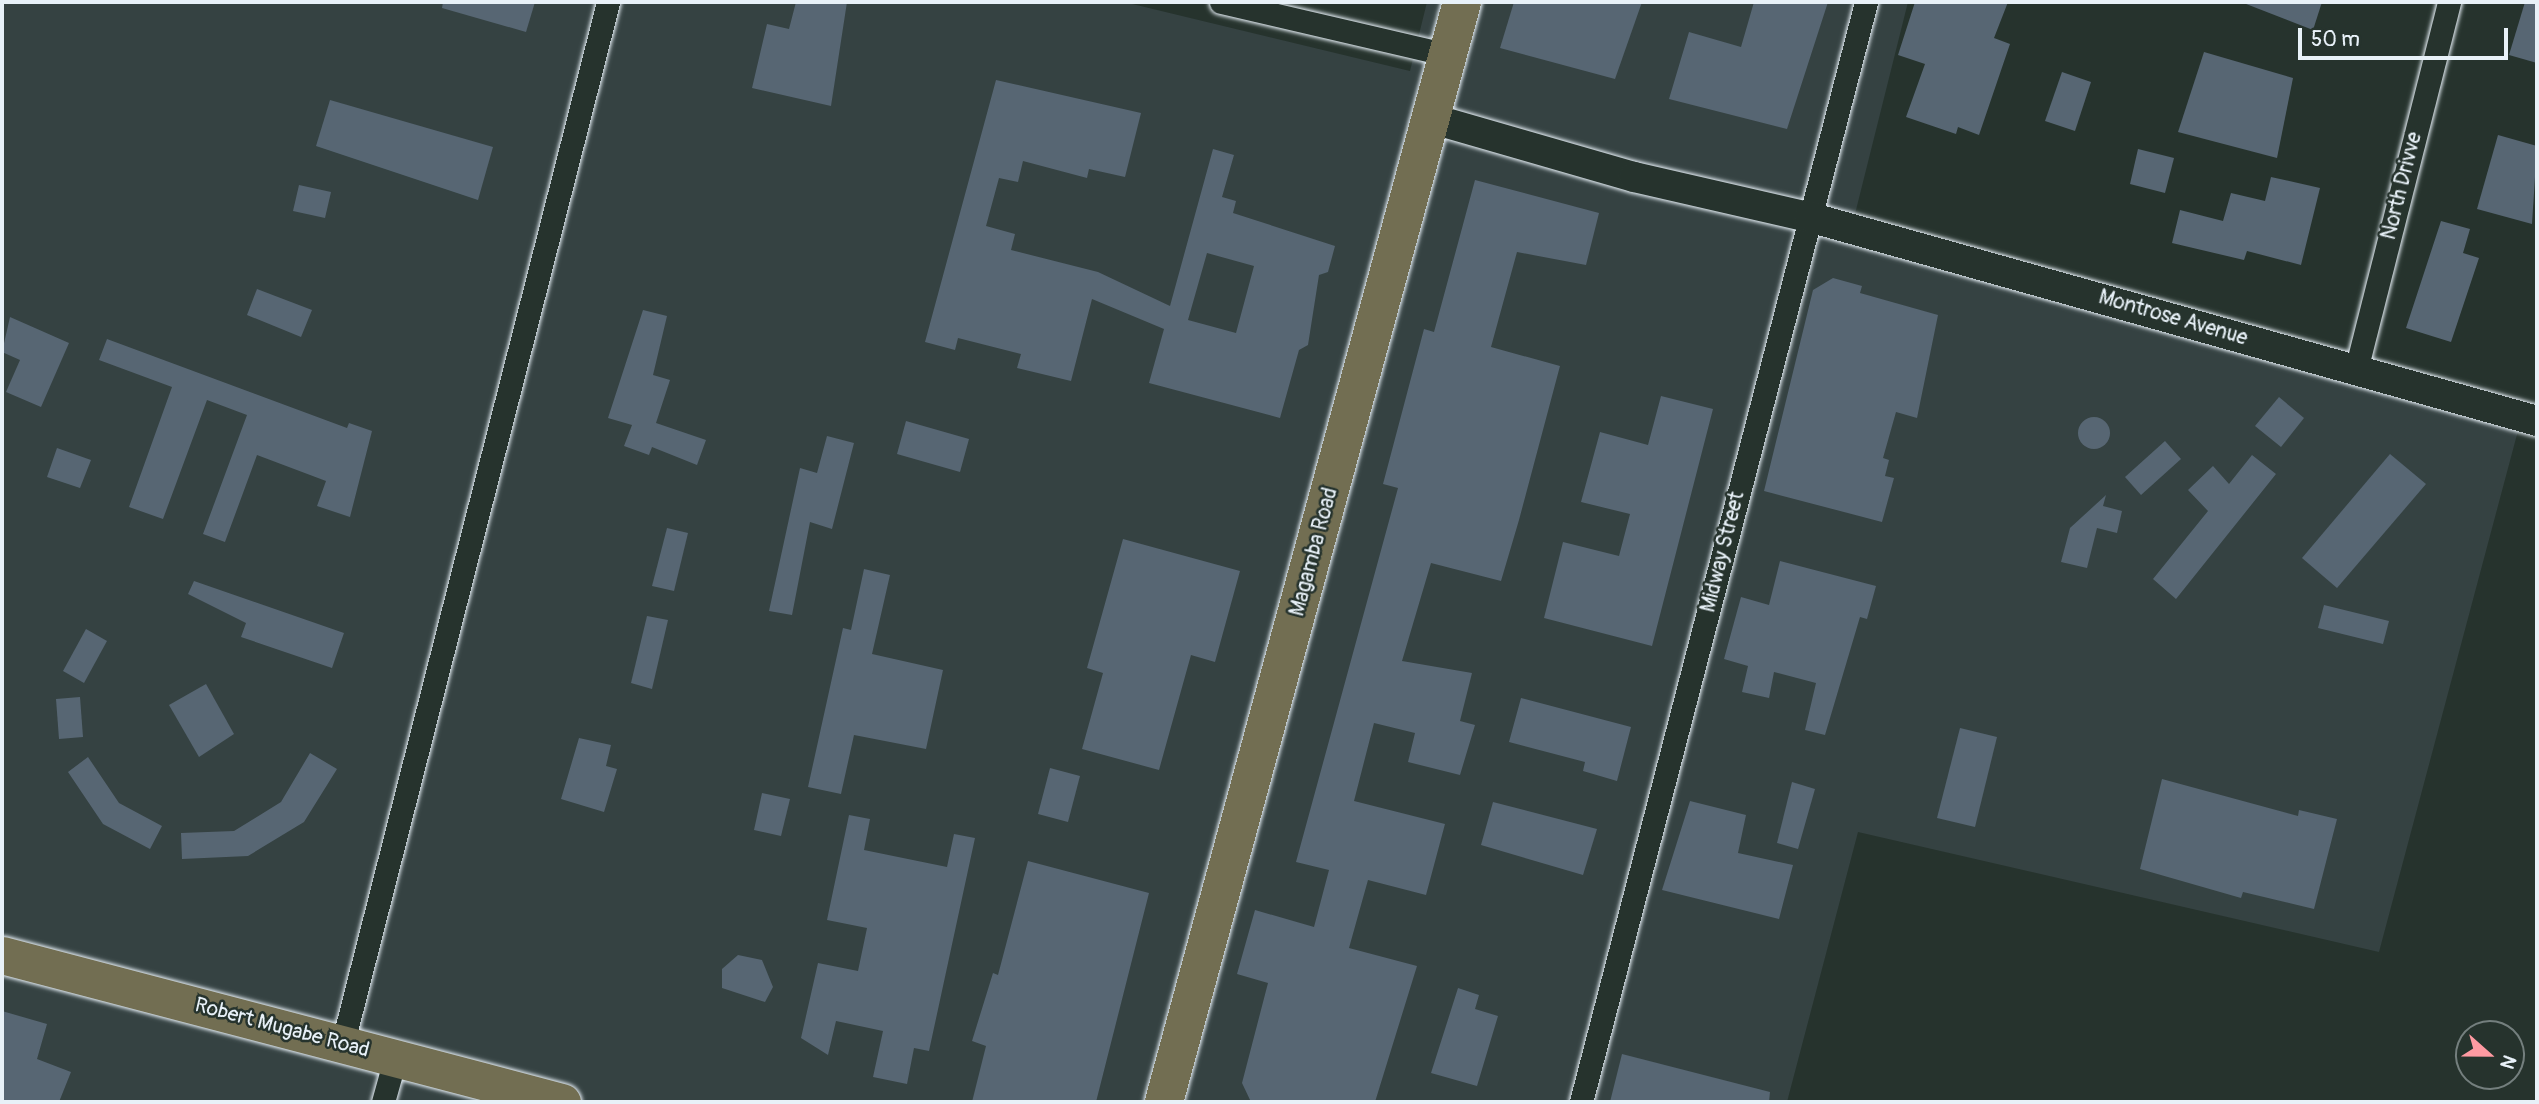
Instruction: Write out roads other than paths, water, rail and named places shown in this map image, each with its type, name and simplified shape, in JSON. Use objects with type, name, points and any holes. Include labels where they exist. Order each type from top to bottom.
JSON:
[{"type":"highway","name":"Magamba Road","points":[[1164,1102],[1433,119],[1462,2]]},
{"type":"main road","name":"Robert Mugabe Road","points":[[2,955],[343,1042],[395,1059],[562,1102]]},
{"type":"street","points":[[343,1042],[608,2]]},
{"type":"street","points":[[1221,2],[1449,55]]},
{"type":"street","name":"Midway Street","points":[[1581,1102],[1866,2]]},
{"type":"street","name":"North Drivve","points":[[2356,370],[2449,2]]},
{"type":"street","name":"Montrose Avenue","points":[[1433,119],[1634,177],[1809,217],[2537,421]]},
{"type":"street","points":[[383,1102],[395,1059]]}]
